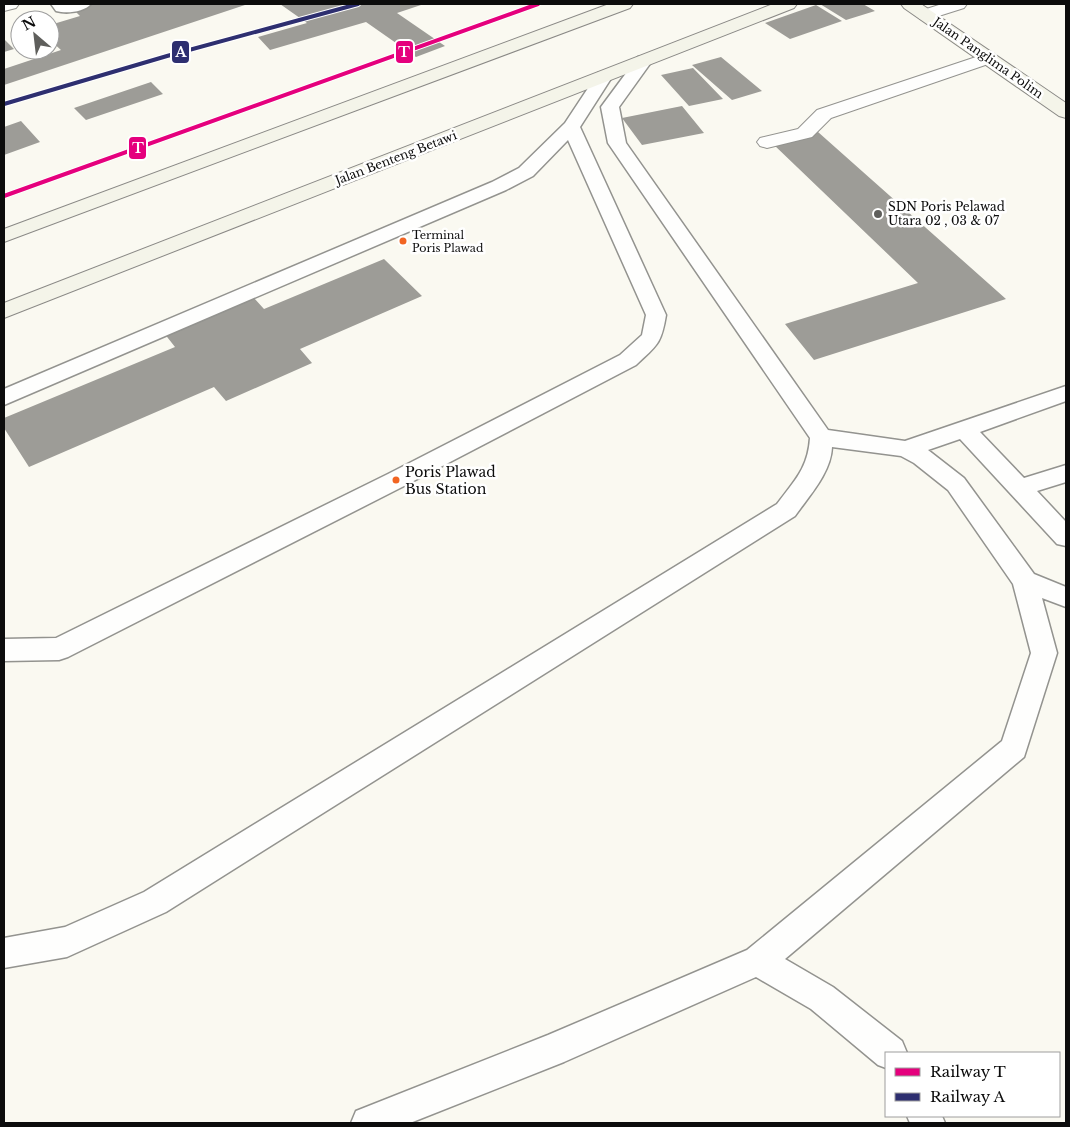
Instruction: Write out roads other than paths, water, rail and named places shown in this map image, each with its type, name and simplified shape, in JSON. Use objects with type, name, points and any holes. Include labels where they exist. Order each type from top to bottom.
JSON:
[{"type":"main road","points":[[4,236],[624,4]]},
{"type":"main road","name":"Jalan Benteng Betawi","points":[[4,311],[788,4]]},
{"type":"main road","name":"Jalan Panglima Polim","points":[[910,4],[1066,112]]},
{"type":"street","points":[[4,6],[10,4]]},
{"type":"street","points":[[926,15],[958,4]]},
{"type":"street","points":[[768,142],[805,133],[811,130],[819,116],[824,114],[988,58]]},
{"type":"lane","points":[[59,4],[62,8],[83,4]]},
{"type":"lane","points":[[4,953],[68,942],[155,902],[786,510],[810,477],[820,456],[821,437],[617,143],[610,107],[644,61]]},
{"type":"lane","points":[[4,398],[499,186],[526,172],[571,127],[604,77]]},
{"type":"lane","points":[[4,650],[59,649],[396,480],[628,360],[652,337],[656,315],[571,127]]},
{"type":"lane","points":[[906,449],[1066,393]]},
{"type":"lane","points":[[964,429],[1066,537]]},
{"type":"lane","points":[[368,1123],[552,1050],[758,961],[1014,748],[1044,653],[1025,581],[956,484],[922,457],[906,449],[821,437]]},
{"type":"lane","points":[[1019,488],[1066,473]]},
{"type":"lane","points":[[1025,581],[1066,597]]},
{"type":"lane","points":[[758,961],[822,998],[889,1052]]},
{"type":"rail line","name":"A","points":[[4,104],[167,56],[358,4]]},
{"type":"rail line","name":"T","points":[[4,196],[538,4]]},
{"type":"place","name":"SDN Poris Pelawad Utara 02 , 03 & 07","points":[[878,214]]},
{"type":"place","name":"Terminal Poris Plawad","points":[[403,241]]},
{"type":"place","name":"Poris Plawad Bus Station","points":[[396,480]]}]
